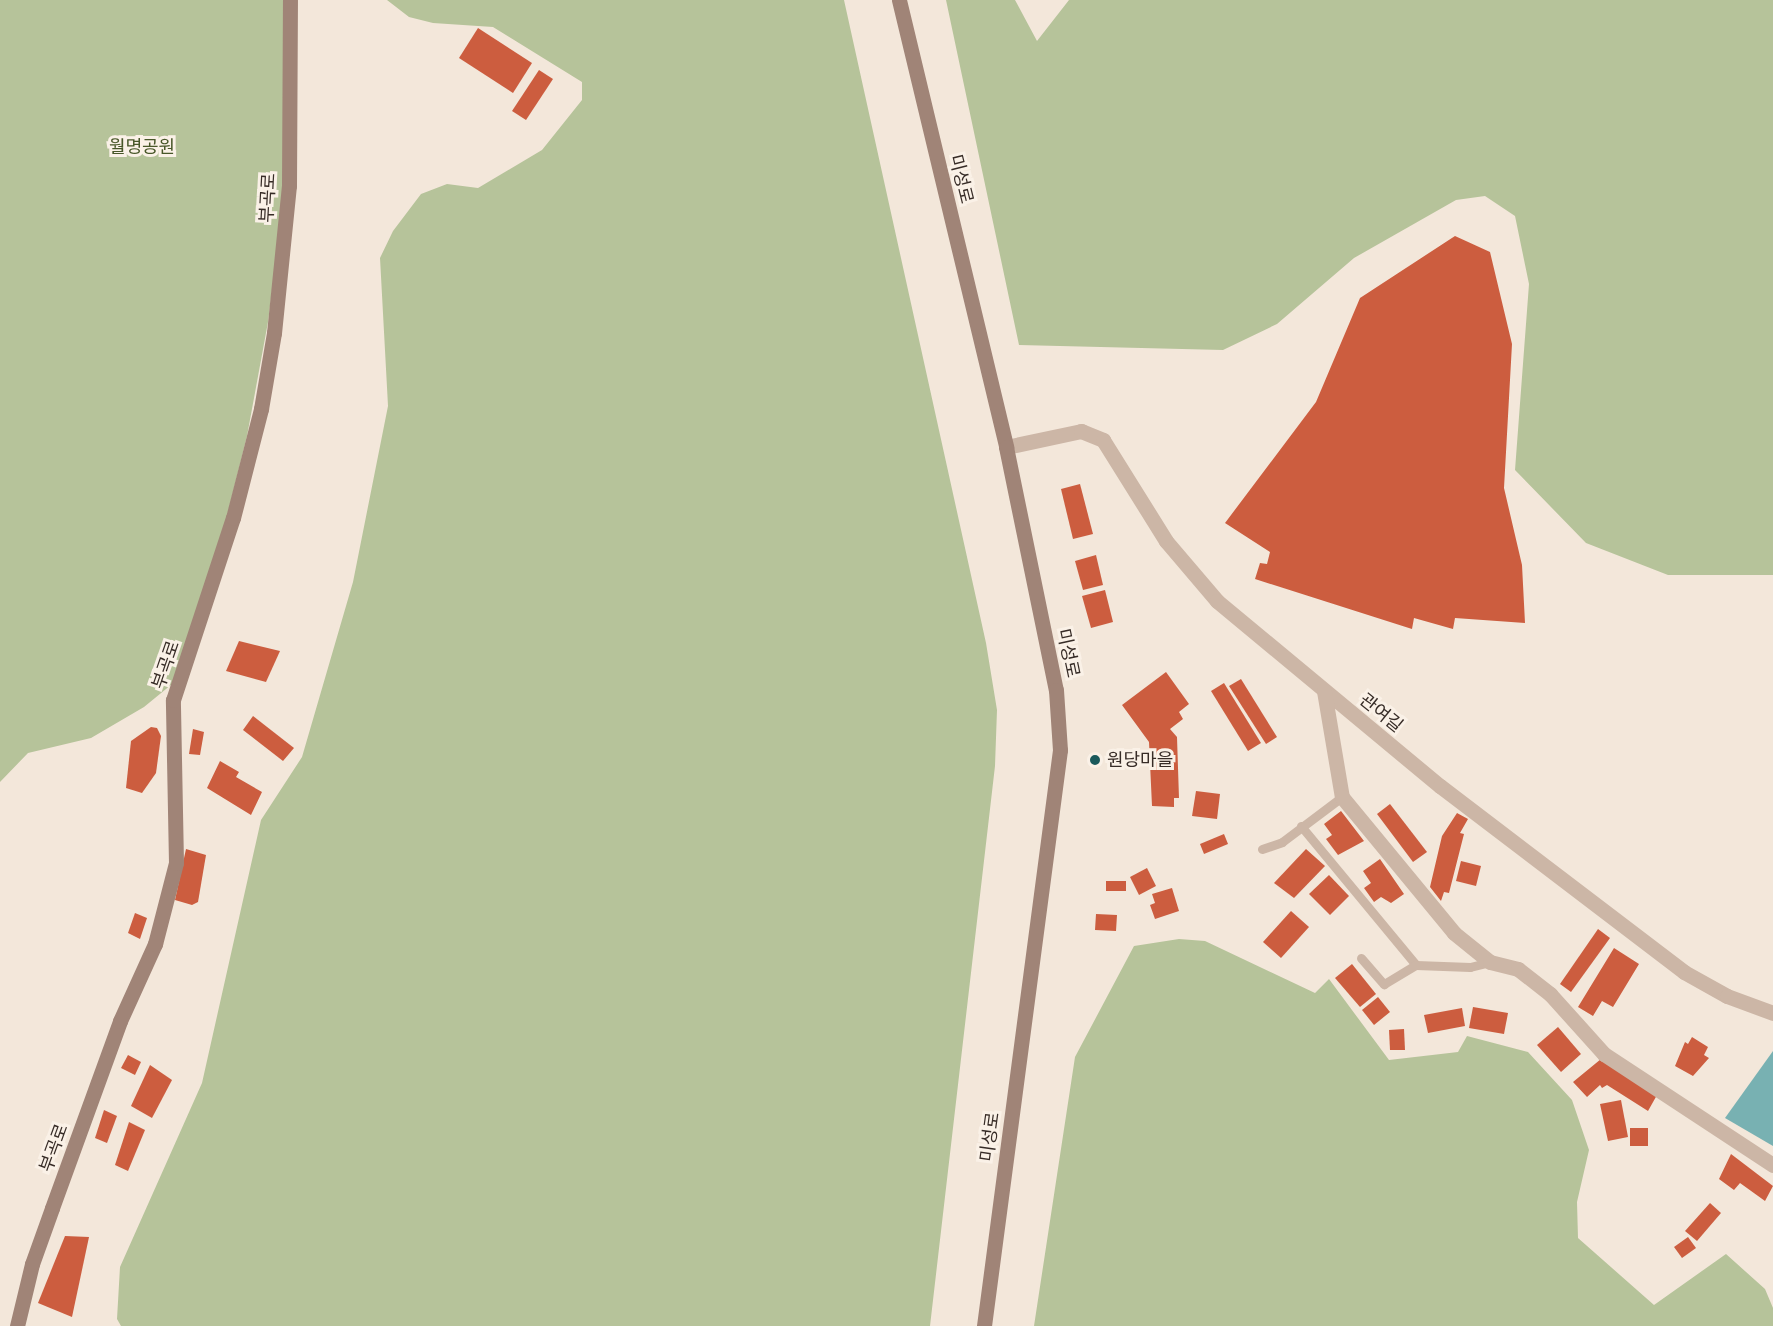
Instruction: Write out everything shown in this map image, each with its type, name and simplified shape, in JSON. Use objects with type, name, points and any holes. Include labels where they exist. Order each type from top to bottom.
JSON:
[{"type":"street","name":"부곡로","points":[[17,1326],[17,1315],[44,1230],[120,1021],[155,944],[176,863],[173,700],[233,518],[261,409],[275,321],[289,186],[290,0]]},
{"type":"street","name":"미성로","points":[[899,0],[1006,447],[1056,690],[1060,750],[984,1326]]},
{"type":"street","name":"관여길","points":[[1006,447],[1081,431],[1103,440],[1166,541],[1217,601],[1323,691],[1684,972],[1726,996],[1773,1012]]},
{"type":"street","points":[[1323,691],[1342,797],[1454,933],[1490,962],[1518,969],[1550,994],[1604,1054],[1773,1165]]},
{"type":"lane","points":[[1262,849],[1282,842],[1342,797]]},
{"type":"lane","points":[[1302,826],[1416,965]]},
{"type":"lane","points":[[1361,958],[1384,984],[1416,965],[1470,967],[1490,962]]},
{"type":"green space","name":"월명공원","points":[[0,0],[285,0],[285,186],[268,322],[247,436],[216,560],[177,680],[144,707],[91,738],[28,753],[0,782]]},
{"type":"green space","points":[[387,0],[844,0],[986,643],[997,710],[995,766],[930,1326],[121,1326],[117,1319],[120,1267],[202,1083],[261,820],[302,757],[353,582],[388,406],[380,258],[393,231],[421,194],[447,184],[478,188],[542,150],[582,100],[582,82],[493,27],[433,23],[409,17]]},
{"type":"green space","points":[[946,0],[1015,0],[1037,41],[1069,0],[1773,0],[1773,575],[1668,575],[1586,543],[1515,470],[1529,284],[1515,216],[1485,196],[1456,200],[1354,258],[1277,324],[1223,350],[1019,345]]},
{"type":"green space","points":[[1179,939],[1205,941],[1315,993],[1329,979],[1389,1060],[1458,1052],[1467,1036],[1528,1052],[1572,1100],[1589,1150],[1577,1202],[1578,1238],[1654,1305],[1726,1254],[1765,1289],[1773,1308],[1773,1326],[1034,1326],[1075,1057],[1134,946]]},
{"type":"water","points":[[1773,1051],[1773,1146],[1725,1118]]},
{"type":"building","points":[[478,28],[532,63],[513,93],[459,58]]},
{"type":"building","points":[[539,70],[553,79],[526,120],[512,111]]},
{"type":"building","points":[[1455,236],[1490,252],[1512,344],[1504,488],[1522,565],[1525,623],[1455,618],[1453,629],[1414,618],[1412,629],[1255,579],[1260,563],[1267,564],[1270,552],[1225,523],[1316,402],[1360,298]]},
{"type":"building","points":[[1080,484],[1093,534],[1073,539],[1061,489]]},
{"type":"building","points":[[1096,555],[1103,585],[1083,590],[1075,561]]},
{"type":"building","points":[[1105,590],[1113,622],[1091,628],[1082,596]]},
{"type":"building","points":[[239,641],[280,651],[266,682],[226,671]]},
{"type":"building","points":[[1166,672],[1189,704],[1179,712],[1183,719],[1170,729],[1177,737],[1179,798],[1174,798],[1174,807],[1152,806],[1149,742],[1122,705]]},
{"type":"building","points":[[1241,679],[1277,737],[1266,744],[1229,686]]},
{"type":"building","points":[[1224,683],[1261,743],[1248,751],[1211,691]]},
{"type":"building","points":[[253,716],[294,748],[283,761],[243,730]]},
{"type":"building","points":[[151,727],[157,728],[161,736],[156,773],[142,793],[126,788],[131,741]]},
{"type":"building","points":[[193,729],[204,732],[200,755],[189,754]]},
{"type":"building","points":[[220,761],[239,772],[236,777],[262,792],[251,815],[207,788]]},
{"type":"building","points":[[1196,791],[1220,794],[1217,819],[1192,816]]},
{"type":"building","points":[[1390,804],[1427,852],[1413,862],[1377,814]]},
{"type":"building","points":[[1341,811],[1364,841],[1338,855],[1326,839],[1332,835],[1324,824]]},
{"type":"building","points":[[1457,813],[1468,819],[1460,833],[1464,834],[1449,893],[1444,892],[1441,901],[1430,887],[1442,836]]},
{"type":"building","points":[[1224,834],[1228,844],[1204,854],[1200,844]]},
{"type":"building","points":[[186,849],[206,855],[198,902],[192,905],[175,900]]},
{"type":"building","points":[[1306,849],[1325,866],[1294,898],[1274,883]]},
{"type":"building","points":[[1380,859],[1404,894],[1391,903],[1381,897],[1374,902],[1364,888],[1371,883],[1363,871]]},
{"type":"building","points":[[1461,861],[1481,866],[1476,886],[1456,881]]},
{"type":"building","points":[[1147,868],[1156,886],[1139,895],[1130,877]]},
{"type":"building","points":[[1329,875],[1349,896],[1330,915],[1309,894]]},
{"type":"building","points":[[1106,881],[1126,881],[1126,891],[1106,891]]},
{"type":"building","points":[[1172,888],[1179,911],[1155,919],[1150,905],[1155,903],[1152,894]]},
{"type":"building","points":[[1291,911],[1309,927],[1281,958],[1263,942]]},
{"type":"building","points":[[135,913],[147,918],[140,939],[128,933]]},
{"type":"building","points":[[1096,914],[1117,915],[1116,931],[1095,930]]},
{"type":"building","points":[[1598,929],[1610,938],[1571,992],[1560,984]]},
{"type":"building","points":[[1614,948],[1639,964],[1613,1007],[1602,1001],[1593,1016],[1578,1007]]},
{"type":"building","points":[[1352,964],[1376,994],[1360,1007],[1335,978]]},
{"type":"building","points":[[1378,997],[1390,1012],[1374,1025],[1362,1010]]},
{"type":"building","points":[[1473,1007],[1508,1013],[1504,1034],[1469,1028]]},
{"type":"building","points":[[1462,1008],[1465,1026],[1428,1033],[1424,1015]]},
{"type":"building","points":[[1558,1027],[1581,1054],[1561,1072],[1537,1045]]},
{"type":"building","points":[[1404,1029],[1405,1050],[1390,1050],[1389,1030]]},
{"type":"building","points":[[1692,1037],[1708,1047],[1704,1055],[1709,1058],[1693,1076],[1675,1066],[1685,1042],[1688,1044]]},
{"type":"building","points":[[128,1055],[141,1062],[135,1075],[121,1068]]},
{"type":"building","points":[[1601,1059],[1657,1095],[1648,1111],[1607,1085],[1602,1088],[1600,1085],[1587,1097],[1573,1082]]},
{"type":"building","points":[[150,1065],[172,1080],[152,1118],[131,1106]]},
{"type":"building","points":[[1621,1100],[1628,1137],[1608,1141],[1600,1104]]},
{"type":"building","points":[[104,1110],[117,1116],[107,1143],[95,1138]]},
{"type":"building","points":[[129,1122],[145,1130],[128,1171],[115,1165]]},
{"type":"building","points":[[1630,1128],[1648,1128],[1648,1146],[1630,1146]]},
{"type":"building","points":[[1731,1154],[1773,1186],[1765,1201],[1740,1183],[1734,1190],[1719,1179]]},
{"type":"building","points":[[1710,1203],[1721,1213],[1697,1241],[1685,1231]]},
{"type":"building","points":[[65,1236],[89,1237],[72,1317],[38,1303]]},
{"type":"building","points":[[1688,1237],[1696,1248],[1682,1258],[1674,1247]]},
{"type":"place","name":"원당마을","points":[[1095,760]]}]
